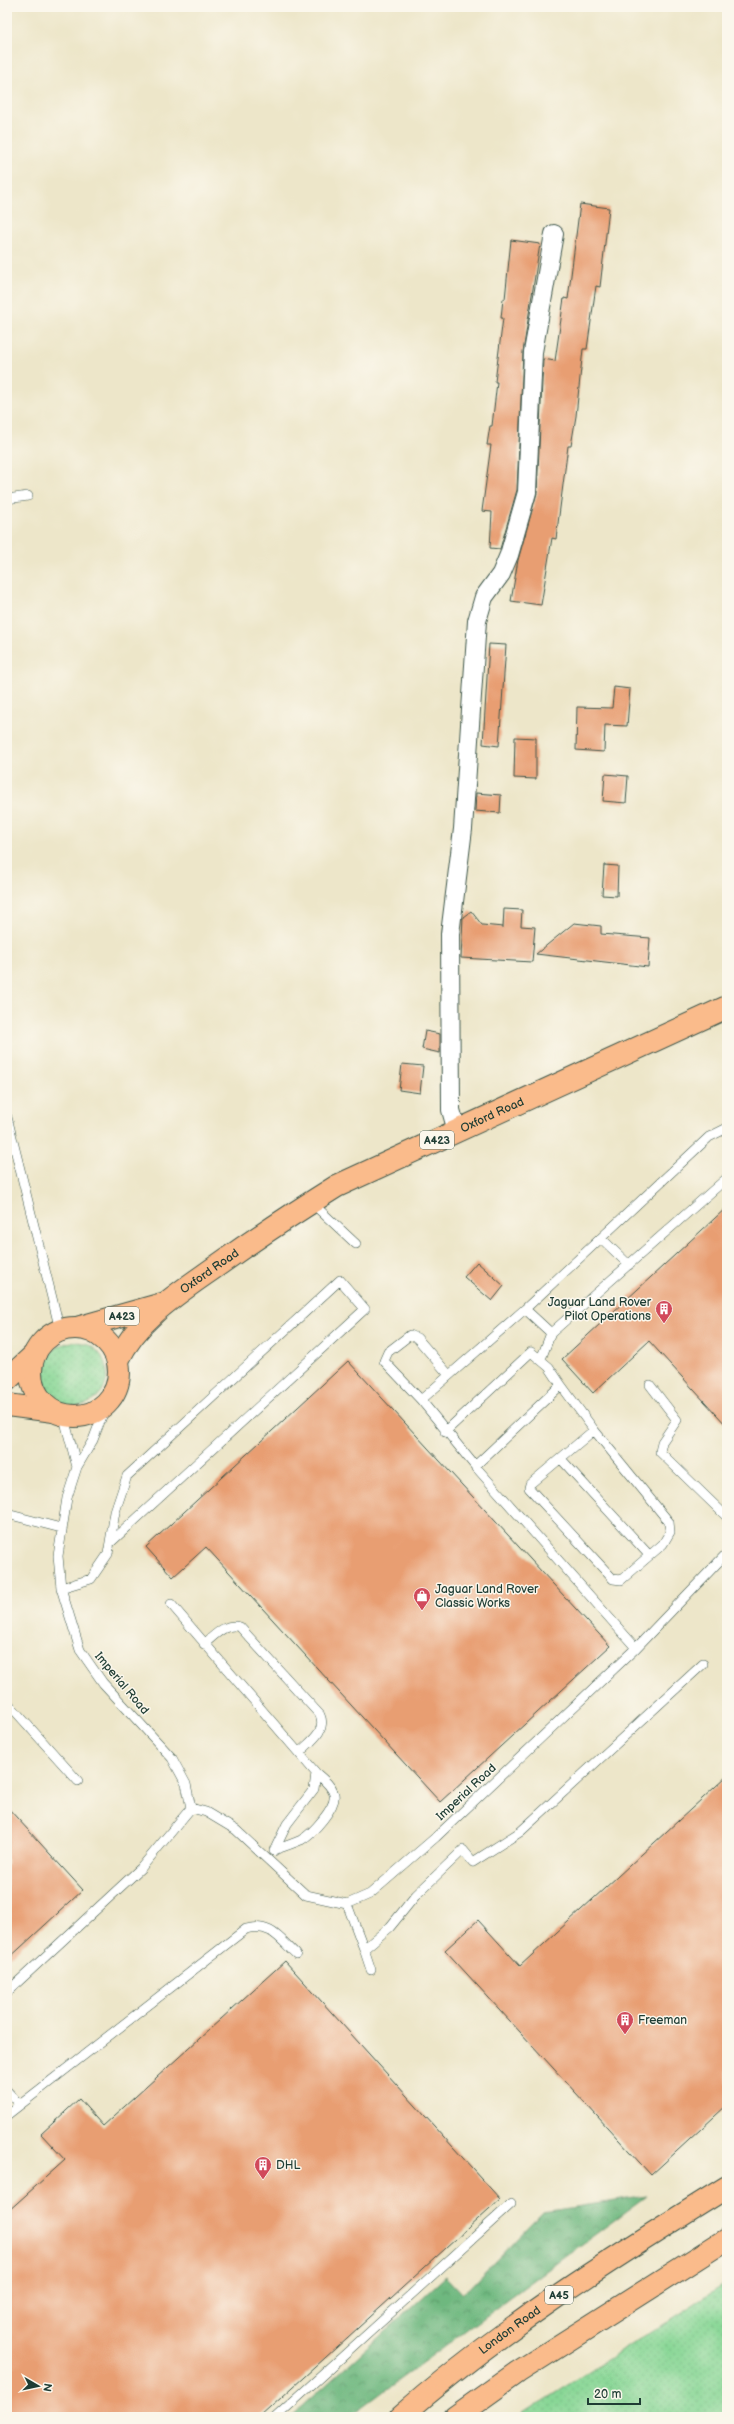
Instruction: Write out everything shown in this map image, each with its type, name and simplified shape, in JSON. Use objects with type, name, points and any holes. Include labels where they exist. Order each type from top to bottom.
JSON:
[{"type":"highway","name":"Oxford Road","points":[[118,1360],[125,1345],[138,1329],[164,1303],[311,1202],[337,1186],[727,1006]]},
{"type":"highway","name":"Oxford Road","points":[[70,1329],[164,1303]]},
{"type":"highway","points":[[7,1380],[35,1354],[45,1339],[70,1329],[97,1333],[110,1344],[118,1360],[119,1378],[108,1401],[92,1413],[73,1416],[7,1405]]},
{"type":"highway","points":[[35,1354],[31,1372],[35,1391],[43,1402],[59,1413]]},
{"type":"highway","name":"London Road","points":[[400,2417],[498,2337],[590,2274],[727,2187]]},
{"type":"highway","points":[[455,2417],[518,2372],[727,2239]]},
{"type":"street","points":[[457,1131],[451,1110],[450,934],[463,829],[477,620],[484,597],[501,574],[510,555],[527,492],[533,352],[554,234]]},
{"type":"lane","points":[[7,499],[28,496]]},
{"type":"lane","points":[[7,1117],[70,1329]]},
{"type":"lane","points":[[421,1400],[525,1309],[709,1137],[727,1128]]},
{"type":"lane","points":[[541,1359],[551,1333],[727,1178]]},
{"type":"lane","points":[[311,1202],[356,1244]]},
{"type":"lane","points":[[600,1238],[629,1265]]},
{"type":"lane","points":[[61,1588],[91,1579],[108,1554],[116,1506],[127,1476],[340,1280],[365,1309],[110,1543]]},
{"type":"lane","points":[[525,1309],[551,1333]]},
{"type":"lane","points":[[449,1375],[417,1338],[410,1335],[388,1352],[384,1361],[421,1400],[445,1432],[636,1648]]},
{"type":"lane","points":[[445,1432],[531,1352],[541,1359],[562,1385],[594,1430],[669,1522],[670,1532],[663,1544],[621,1580],[614,1579],[529,1488],[530,1484],[594,1430]]},
{"type":"lane","points":[[475,1466],[562,1385]]},
{"type":"lane","points":[[650,1385],[677,1420],[662,1442],[660,1452],[727,1516]]},
{"type":"lane","name":"Imperial Road","points":[[108,1401],[93,1440],[77,1467],[67,1498],[61,1528],[58,1556],[61,1588],[80,1650],[103,1683],[172,1758],[186,1784],[191,1808]]},
{"type":"lane","points":[[59,1413],[77,1467]]},
{"type":"lane","points":[[561,1459],[649,1556]]},
{"type":"lane","points":[[7,1514],[61,1528]]},
{"type":"lane","name":"Imperial Road","points":[[347,1904],[370,1894],[436,1837],[636,1648],[727,1553]]},
{"type":"lane","points":[[171,1604],[204,1644],[300,1752],[316,1773],[329,1785],[334,1795],[334,1803],[330,1811],[302,1839],[274,1850]]},
{"type":"lane","points":[[204,1644],[227,1626],[234,1625],[240,1627],[320,1715],[322,1727],[319,1734],[300,1752]]},
{"type":"lane","points":[[364,1949],[390,1927],[416,1895],[463,1850],[474,1862],[520,1832],[703,1664]]},
{"type":"lane","points":[[7,1702],[78,1781]]},
{"type":"lane","points":[[269,1860],[287,1824],[314,1789],[316,1773]]},
{"type":"lane","points":[[7,1992],[141,1868],[191,1808],[206,1812],[220,1819],[269,1860],[306,1895],[347,1904],[371,1970]]},
{"type":"lane","points":[[7,2115],[19,2104],[246,1929],[256,1926],[267,1927],[296,1954]]},
{"type":"lane","points":[[7,2091],[19,2104]]},
{"type":"lane","points":[[276,2417],[511,2204]]},
{"type":"green space","points":[[69,1342],[81,1342],[98,1351],[105,1362],[107,1374],[105,1386],[98,1397],[81,1406],[69,1406],[57,1401],[48,1392],[43,1380],[43,1368],[48,1356],[57,1347]]},
{"type":"green space","points":[[647,2196],[349,2417],[291,2417],[446,2276],[463,2294],[543,2212]]},
{"type":"green space","points":[[727,2283],[727,2417],[519,2417],[524,2413]]},
{"type":"building","points":[[580,204],[609,208],[600,287],[596,286],[587,349],[583,349],[576,416],[571,446],[568,446],[556,539],[552,538],[541,605],[511,601],[518,560],[537,493],[543,359],[555,361],[564,298],[568,299]]},
{"type":"building","points":[[511,240],[540,244],[523,352],[517,490],[500,549],[490,548],[492,512],[482,511],[491,445],[487,445],[490,426],[492,426],[497,382],[495,382],[503,318],[501,318],[503,299],[505,299]]},
{"type":"building","points":[[489,644],[506,645],[499,746],[483,744]]},
{"type":"building","points":[[614,687],[630,689],[627,726],[605,725],[604,752],[576,750],[577,707],[612,708]]},
{"type":"building","points":[[515,737],[536,738],[536,779],[514,778]]},
{"type":"building","points":[[605,774],[628,776],[626,803],[603,801]]},
{"type":"building","points":[[476,793],[501,795],[500,813],[475,811]]},
{"type":"building","points":[[604,865],[618,866],[617,896],[602,895]]},
{"type":"building","points":[[504,909],[522,910],[521,926],[535,927],[532,962],[461,958],[463,917],[471,911],[482,925],[503,927]]},
{"type":"building","points":[[574,923],[601,926],[601,934],[650,938],[648,967],[536,954]]},
{"type":"building","points":[[425,1031],[440,1034],[440,1053],[422,1049]]},
{"type":"building","points":[[402,1064],[423,1066],[420,1093],[399,1090]]},
{"type":"building","name":"Jaguar Land Rover Pilot Operations","points":[[727,1207],[727,1426],[649,1341],[593,1393],[562,1359]]},
{"type":"building","points":[[477,1262],[504,1286],[492,1301],[464,1277]]},
{"type":"building","name":"Jaguar Land Rover Classic Works","points":[[348,1361],[610,1646],[440,1802],[206,1547],[173,1577],[146,1547]]},
{"type":"building","name":"Freeman","points":[[727,1776],[727,2105],[651,2175],[445,1950],[478,1920],[520,1966]]},
{"type":"building","points":[[7,1807],[83,1890],[7,1960]]},
{"type":"building","name":"DHL","points":[[285,1961],[500,2199],[260,2417],[7,2417],[7,2212],[65,2160],[41,2134],[79,2099],[103,2126]]},
{"type":"place","name":"Jaguar Land Rover Pilot Operations","points":[[664,1324]]},
{"type":"place","name":"Jaguar Land Rover Classic Works","points":[[422,1611]]},
{"type":"place","name":"Freeman","points":[[625,2035]]},
{"type":"place","name":"DHL","points":[[263,2180]]}]
